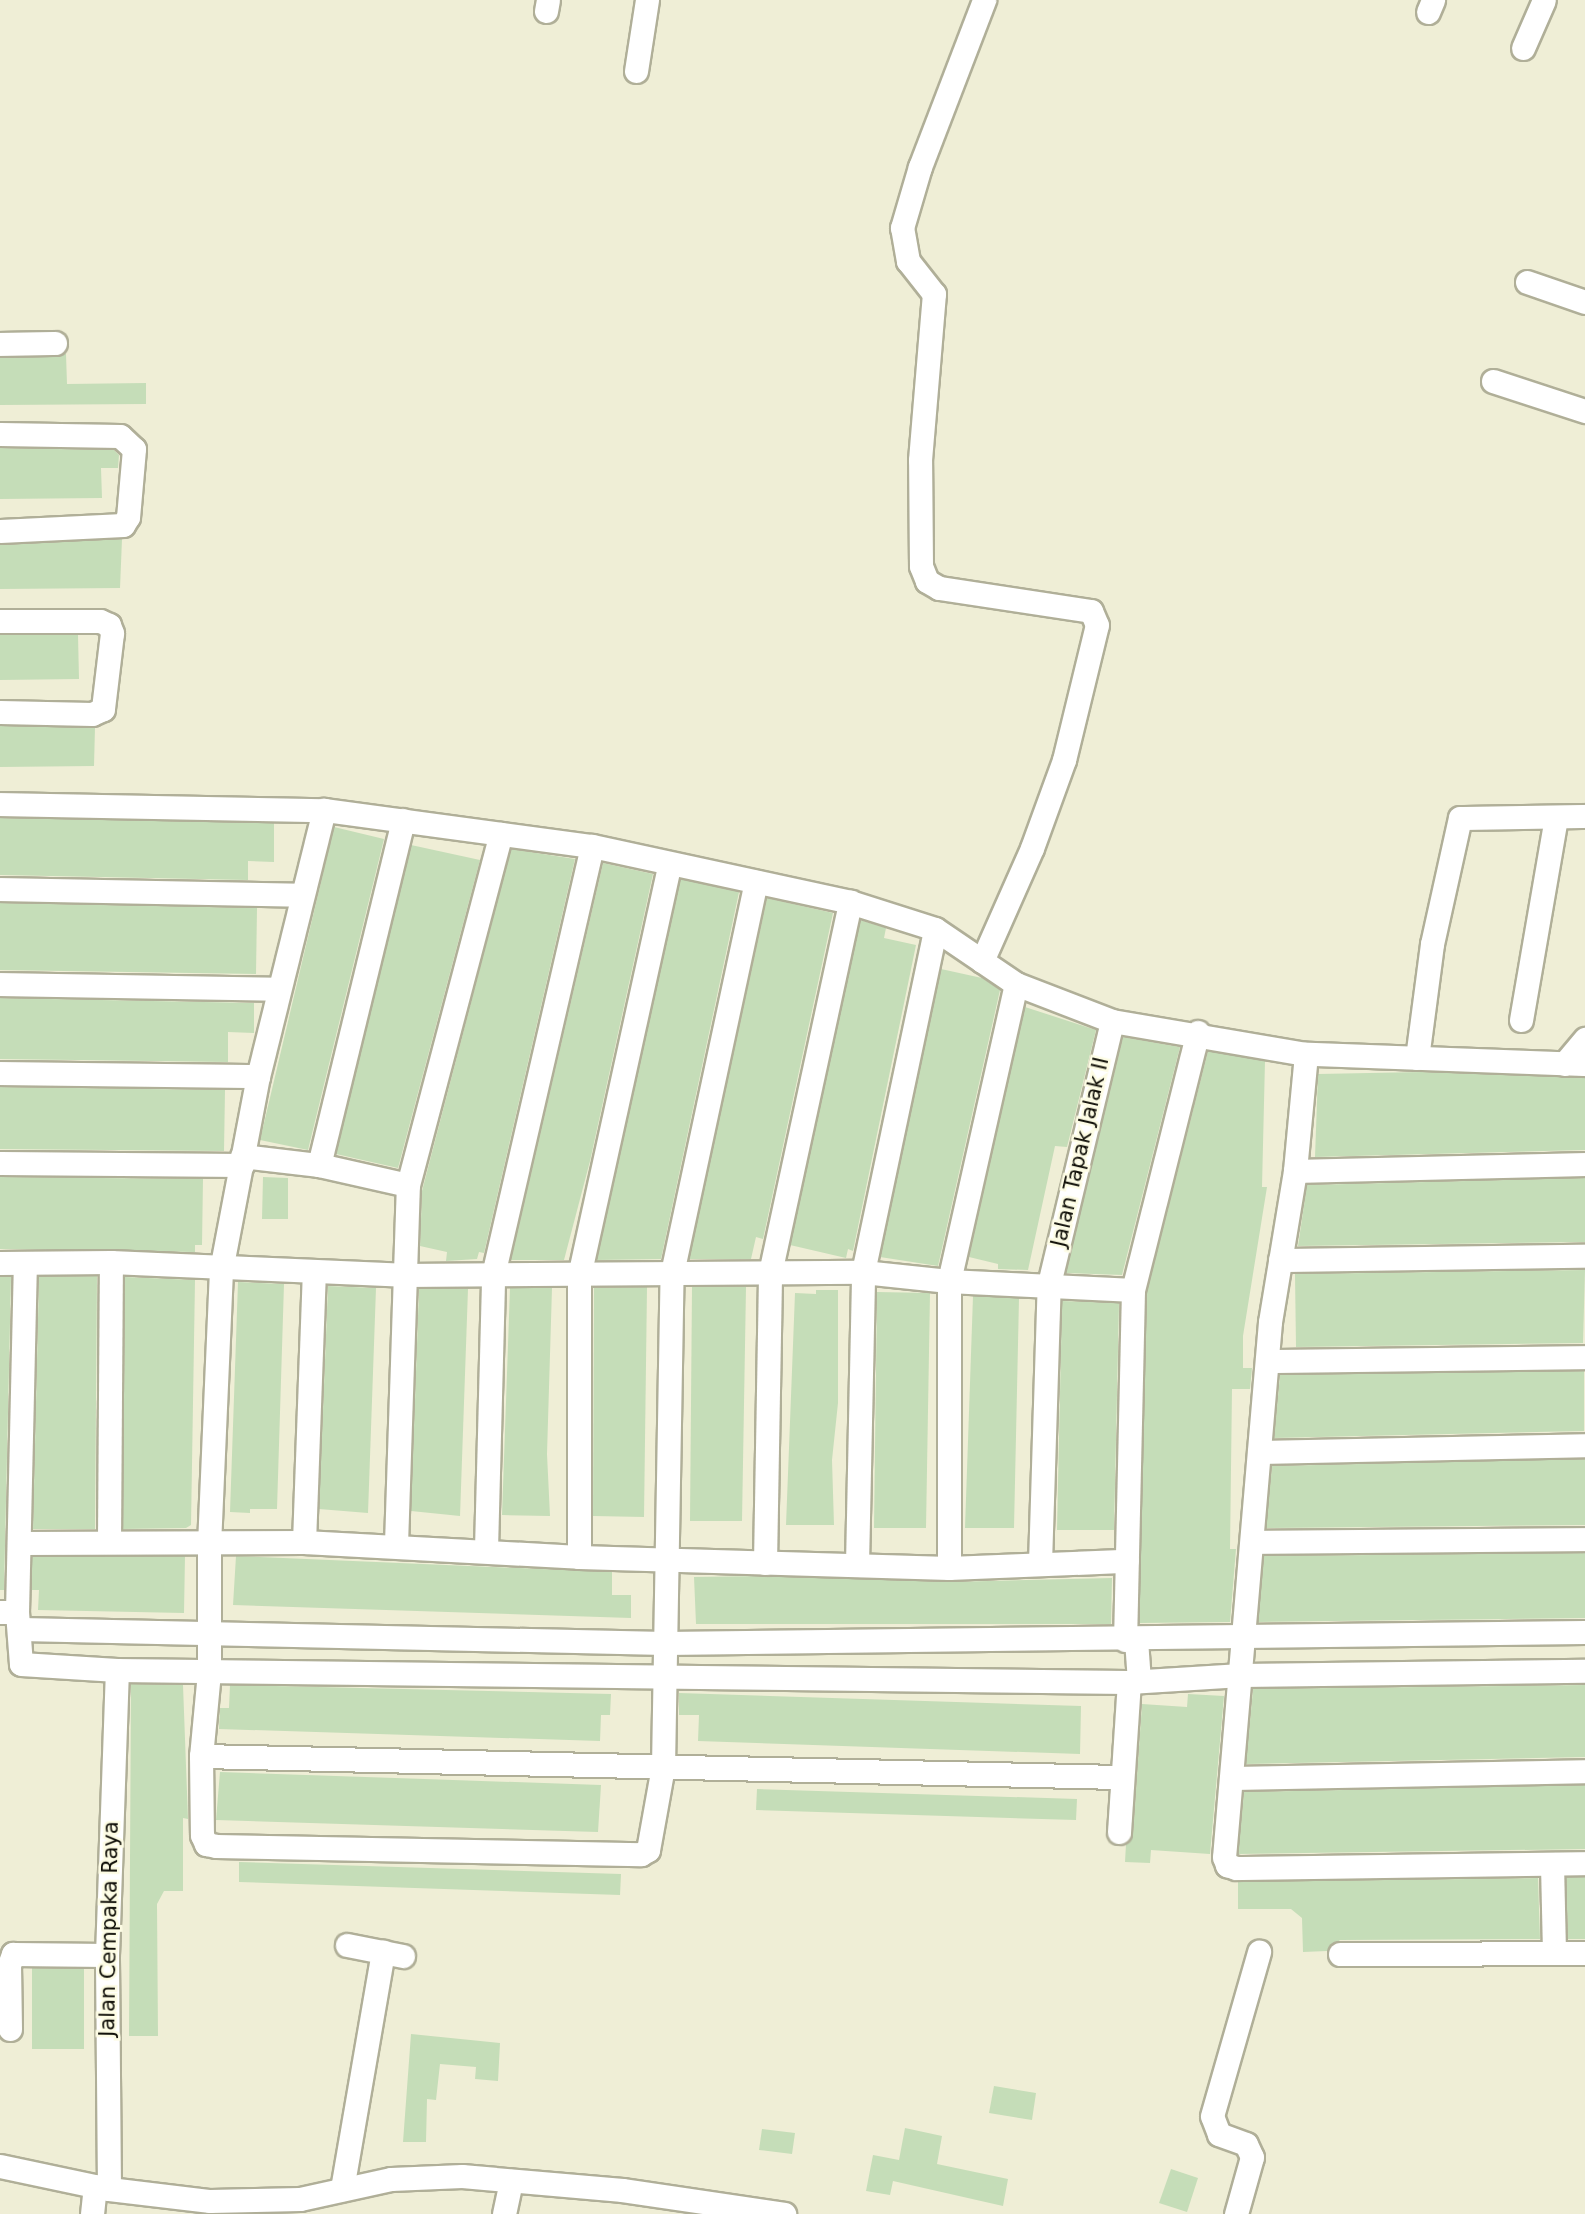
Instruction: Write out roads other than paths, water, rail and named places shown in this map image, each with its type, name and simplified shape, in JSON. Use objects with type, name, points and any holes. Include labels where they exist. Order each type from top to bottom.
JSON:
[{"type":"street","points":[[636,71],[647,0]]},
{"type":"street","points":[[982,961],[1032,848],[1064,760],[1097,625],[1091,611],[939,588],[927,581],[921,566],[920,460],[934,294],[908,261],[902,228],[920,167],[984,0]]},
{"type":"street","points":[[1523,48],[1544,0]]},
{"type":"street","points":[[1527,282],[1585,302]]},
{"type":"street","points":[[0,344],[55,344]]},
{"type":"street","points":[[1493,381],[1585,411]]},
{"type":"street","points":[[0,434],[120,436],[134,449],[128,517],[123,526],[0,531]]},
{"type":"street","points":[[0,621],[100,621],[109,625],[112,634],[103,709],[92,714],[0,712]]},
{"type":"street","points":[[0,804],[324,810],[592,846],[669,865],[850,902],[935,929],[1016,984],[1112,1021],[1198,1032],[1306,1054],[1575,1064],[1585,1039]]},
{"type":"street","points":[[324,810],[258,1076],[221,1270],[206,1637],[209,1670],[201,1756],[206,1844],[641,1854],[651,1842],[663,1767],[672,1273],[756,882]]},
{"type":"street","points":[[1417,1058],[1432,944],[1455,826],[1469,816],[1585,816]]},
{"type":"street","points":[[1521,1020],[1556,818]]},
{"type":"street","points":[[319,1165],[403,820]]},
{"type":"street","points":[[396,1544],[408,1185],[501,834]]},
{"type":"street","points":[[486,1549],[493,1275],[592,846]]},
{"type":"street","points":[[579,1557],[579,1276],[669,865]]},
{"type":"street","points":[[0,889],[302,895]]},
{"type":"street","points":[[765,1563],[770,1273],[850,902]]},
{"type":"street","points":[[857,1565],[863,1272],[935,929]]},
{"type":"street","points":[[0,984],[279,989]]},
{"type":"street","points":[[949,1568],[949,1281],[1016,984]]},
{"type":"street","name":"Jalan Tapak Jalak II","points":[[1040,1563],[1049,1284],[1112,1021]]},
{"type":"street","points":[[1119,1832],[1121,1777],[1135,1678],[1127,1561],[1133,1290],[1198,1032]]},
{"type":"street","points":[[1306,1054],[1295,1171],[1267,1361],[1224,1857],[1227,1865],[1236,1868],[1585,1863]]},
{"type":"street","points":[[0,1073],[258,1076]]},
{"type":"street","points":[[0,1163],[242,1161],[319,1165],[408,1185]]},
{"type":"street","points":[[1295,1171],[1585,1164]]},
{"type":"street","points":[[1280,1260],[1585,1256]]},
{"type":"street","points":[[0,1263],[111,1262],[221,1270],[403,1275],[579,1276],[863,1272],[949,1281],[1133,1290]]},
{"type":"street","points":[[108,1539],[111,1262]]},
{"type":"street","points":[[25,1264],[20,1543],[15,1622],[17,1660],[27,1666],[117,1670],[1135,1678],[1241,1672],[1585,1671]]},
{"type":"street","points":[[304,1542],[314,1272]]},
{"type":"street","points":[[1267,1361],[1585,1356]]},
{"type":"street","points":[[1259,1452],[1585,1444]]},
{"type":"street","points":[[20,1543],[108,1539],[396,1544],[579,1557],[949,1568],[1127,1561]]},
{"type":"street","points":[[1252,1542],[1585,1539]]},
{"type":"street","points":[[15,1622],[206,1637],[665,1646],[1133,1643],[1585,1632]]},
{"type":"street","name":"Jalan Cempaka Raya","points":[[92,2214],[102,2187],[117,1670]]},
{"type":"street","points":[[201,1756],[1121,1777]]},
{"type":"street","points":[[1232,1778],[1585,1770]]},
{"type":"street","points":[[1552,1864],[1554,1950]]},
{"type":"street","points":[[342,2189],[393,1954],[347,1945]]},
{"type":"street","points":[[1340,1954],[1554,1950],[1585,1953]]},
{"type":"street","points":[[1236,2214],[1252,2157],[1246,2144],[1219,2134],[1212,2116],[1259,1952]]},
{"type":"street","points":[[10,2029],[9,1965],[13,1954],[107,1955]]},
{"type":"street","points":[[0,2166],[102,2187],[251,2201],[300,2199],[408,2176],[511,2181],[658,2205],[784,2214]]},
{"type":"street","points":[[504,2214],[511,2181]]}]
